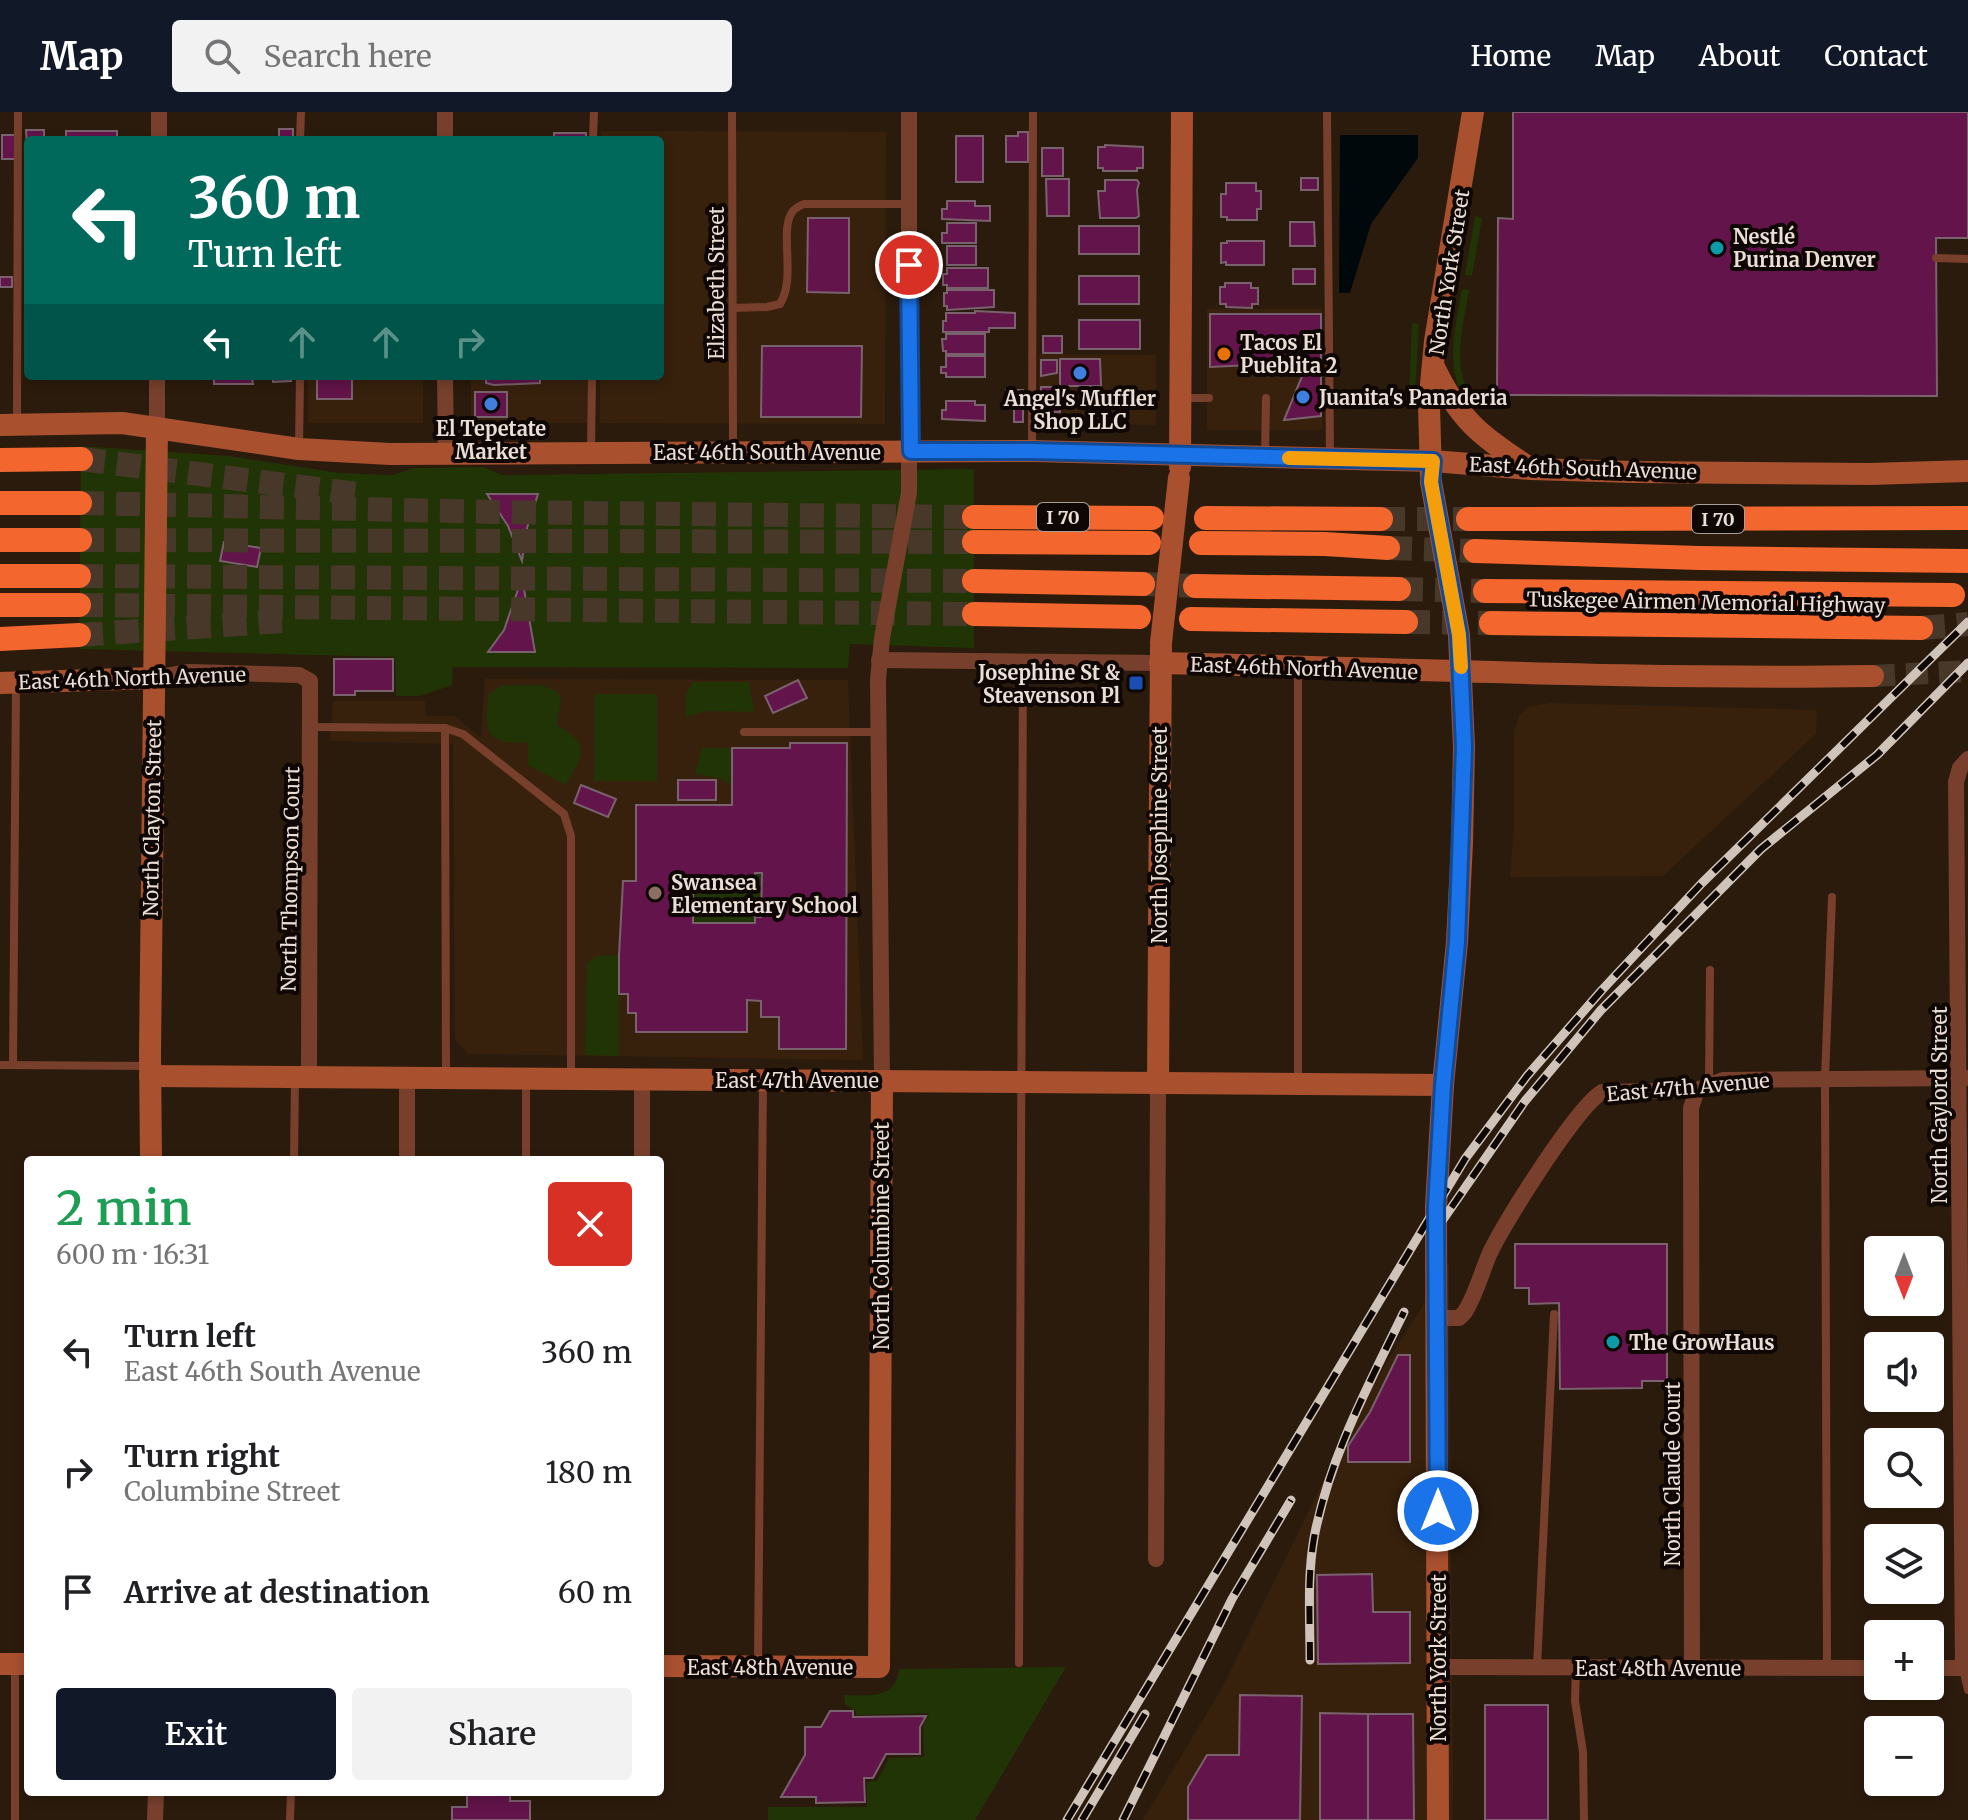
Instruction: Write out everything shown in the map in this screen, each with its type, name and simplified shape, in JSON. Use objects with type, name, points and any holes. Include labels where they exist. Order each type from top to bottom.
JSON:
[{"type":"highway","points":[[0,460],[81,459]]},
{"type":"highway","points":[[0,503],[80,503]]},
{"type":"highway","name":"I 70","points":[[974,517],[1152,518]]},
{"type":"highway","points":[[1206,518],[1381,519]]},
{"type":"highway","name":"I 70","points":[[1468,519],[1968,518]]},
{"type":"highway","points":[[0,540],[80,540]]},
{"type":"highway","points":[[974,542],[1149,543]]},
{"type":"highway","points":[[1201,543],[1388,548]]},
{"type":"highway","points":[[1475,551],[1699,558],[1968,561]]},
{"type":"highway","points":[[0,576],[79,576]]},
{"type":"highway","points":[[974,581],[1143,584]]},
{"type":"highway","points":[[1195,586],[1399,589]]},
{"type":"highway","points":[[1485,591],[1953,595]]},
{"type":"highway","points":[[0,605],[79,605]]},
{"type":"highway","points":[[974,614],[1139,617]]},
{"type":"highway","points":[[1191,619],[1406,622]]},
{"type":"highway","name":"Tuskegee Airmen Memorial Highway","points":[[1491,623],[1921,628]]},
{"type":"highway","points":[[0,639],[79,635]]},
{"type":"main road","name":"North Josephine Street","points":[[1158,1083],[1160,653],[1180,455],[1182,112]]},
{"type":"main road","name":"North York Street","points":[[1438,1820],[1436,1207],[1443,1085],[1453,1002],[1464,747],[1459,635],[1432,472],[1429,406],[1438,321],[1473,112]]},
{"type":"main road","points":[[1434,367],[1449,398],[1463,417],[1478,432],[1531,469]]},
{"type":"main road","name":"East 46th South Avenue","points":[[8,425],[97,422],[299,449],[446,455],[1032,451],[1330,459],[1432,472],[1531,469],[1747,474],[1968,471]]},
{"type":"main road","name":"North Clayton Street","points":[[151,1156],[157,428]]},
{"type":"main road","name":"East 46th North Avenue","points":[[1160,653],[1298,667],[1461,665],[1756,678],[1873,676]]},
{"type":"main road","name":"East 46th North Avenue","points":[[8,682],[154,678]]},
{"type":"main road","name":"East 47th Avenue","points":[[150,1071],[302,1077],[1443,1085]]},
{"type":"main road","name":"North Columbine Street","points":[[879,1667],[882,1081]]},
{"type":"main road","name":"East 48th Avenue","points":[[664,1666],[879,1667]]},
{"type":"street","points":[[159,112],[159,136]]},
{"type":"street","points":[[445,112],[445,136]]},
{"type":"street","name":"North Columbine Street","points":[[882,1081],[879,653],[909,493],[909,112]]},
{"type":"street","points":[[157,380],[157,428]]},
{"type":"street","points":[[445,380],[446,455]]},
{"type":"street","name":"East 46th North Avenue","points":[[879,653],[1023,662],[1160,653]]},
{"type":"street","name":"East 46th North Avenue","points":[[154,678],[189,672],[299,675],[310,681]]},
{"type":"street","name":"North Thompson Court","points":[[302,1077],[312,727],[310,681]]},
{"type":"street","name":"North Gaylord Street","points":[[1966,1668],[1963,1078],[1956,782],[1960,768],[1968,759]]},
{"type":"street","points":[[407,1078],[407,1156]]},
{"type":"street","name":"East 47th Avenue","points":[[1438,1318],[1459,1318],[1465,1312],[1504,1227],[1593,1098],[1602,1092],[1703,1087],[1723,1080],[1963,1078]]},
{"type":"street","points":[[642,1079],[642,1156]]},
{"type":"street","name":"North Josephine Street","points":[[1156,1559],[1158,1083]]},
{"type":"street","name":"North Claude Court","points":[[1692,1668],[1691,1108],[1703,1087]]},
{"type":"street","name":"East 48th Avenue","points":[[1439,1667],[1864,1668]]},
{"type":"street","points":[[1944,1668],[1966,1668]]},
{"type":"street","points":[[155,1820],[156,1796]]},
{"type":"lane","points":[[8,425],[18,112]]},
{"type":"lane","points":[[300,136],[301,112]]},
{"type":"lane","points":[[593,136],[594,112]]},
{"type":"lane","name":"Elizabeth Street","points":[[732,112],[733,453]]},
{"type":"lane","points":[[1032,451],[1033,112]]},
{"type":"lane","points":[[1327,112],[1330,459]]},
{"type":"lane","points":[[733,308],[780,304],[788,291],[788,222],[793,210],[804,204],[909,204]]},
{"type":"lane","points":[[1936,258],[1968,259]]},
{"type":"lane","points":[[299,449],[300,380]]},
{"type":"lane","points":[[591,453],[592,380]]},
{"type":"lane","points":[[1181,398],[1209,398]]},
{"type":"lane","points":[[1265,457],[1266,398]]},
{"type":"lane","points":[[1019,1663],[1023,662]]},
{"type":"lane","points":[[1298,667],[1298,1084]]},
{"type":"lane","points":[[8,682],[13,1065]]},
{"type":"lane","points":[[312,727],[445,728],[463,734],[564,814],[570,827],[571,1079]]},
{"type":"lane","points":[[445,728],[446,1078]]},
{"type":"lane","points":[[744,732],[878,732]]},
{"type":"lane","points":[[1827,1668],[1825,1078],[1832,897]]},
{"type":"lane","points":[[1703,1087],[1710,970]]},
{"type":"lane","points":[[0,1065],[150,1071]]},
{"type":"lane","points":[[294,1156],[302,1077]]},
{"type":"lane","points":[[526,1078],[526,1156]]},
{"type":"lane","points":[[758,1667],[763,1080]]},
{"type":"lane","points":[[1537,1668],[1554,1314]]},
{"type":"lane","points":[[14,1664],[15,1820]]},
{"type":"lane","points":[[1576,1668],[1575,1701],[1583,1752],[1584,1820]]},
{"type":"lane","points":[[1966,1668],[1968,1690]]},
{"type":"lane","points":[[290,1820],[291,1796]]},
{"type":"shaded area","points":[[601,131],[886,132],[885,424],[600,423],[600,380],[664,380],[664,136],[601,136]]},
{"type":"shaded area","points":[[1340,135],[1418,135],[1418,158],[1371,224],[1350,293],[1339,293]]},
{"type":"shaded area","points":[[1207,309],[1322,309],[1322,430],[1207,430]]},
{"type":"shaded area","points":[[1039,354],[1156,355],[1156,425],[1039,424]]},
{"type":"shaded area","points":[[308,380],[423,380],[423,423],[308,423]]},
{"type":"shaded area","points":[[471,380],[589,380],[588,423],[471,423]]},
{"type":"shaded area","name":"Swansea Elementary School","points":[[485,679],[848,680],[863,1060],[469,1054],[455,1040],[453,744],[330,741],[333,701],[425,701],[426,716],[454,716],[481,737]]},
{"type":"shaded area","points":[[1550,703],[1817,710],[1816,734],[1663,876],[1510,877],[1514,827],[1514,731],[1519,716],[1528,707]]},
{"type":"shaded area","points":[[1449,1264],[1453,1820],[1143,1820],[1221,1690],[1363,1400]]},
{"type":"green space","points":[[1475,216],[1482,218],[1472,276],[1465,275]]},
{"type":"green space","points":[[1462,289],[1469,290],[1460,352],[1467,389],[1460,391],[1453,353]]},
{"type":"green space","points":[[1412,323],[1419,324],[1415,393],[1409,393]]},
{"type":"green space","points":[[81,446],[229,456],[339,473],[393,475],[413,468],[484,467],[501,475],[974,469],[974,648],[850,644],[848,668],[453,667],[452,685],[420,696],[396,696],[395,657],[79,649]]},
{"type":"green space","points":[[693,682],[749,682],[754,712],[708,711],[686,717],[685,696]]},
{"type":"green space","points":[[541,685],[558,692],[561,699],[557,725],[576,738],[581,751],[566,785],[528,765],[528,743],[505,742],[491,736],[487,715],[489,694],[501,686]]},
{"type":"green space","points":[[594,694],[657,694],[657,781],[594,781]]},
{"type":"green space","points":[[702,748],[732,748],[732,785],[695,773]]},
{"type":"green space","points":[[755,873],[762,873],[761,917],[756,917],[755,923],[693,923],[693,881],[755,881]]},
{"type":"green space","points":[[619,955],[619,1056],[585,1055],[587,964],[596,956]]},
{"type":"green space","points":[[1066,1667],[975,1820],[768,1820],[768,1807],[867,1807],[867,1782],[877,1781],[889,1758],[924,1757],[923,1727],[929,1713],[856,1715],[856,1711],[845,1704],[844,1695],[872,1695],[887,1691],[897,1679],[899,1669]]},
{"type":"building","name":"Nestlé Purina Denver","points":[[1513,112],[1968,112],[1968,238],[1936,238],[1937,396],[1497,395],[1498,218],[1513,219]]},
{"type":"building","points":[[279,129],[293,129],[293,136],[279,136]]},
{"type":"building","points":[[26,130],[44,130],[44,136],[26,136]]},
{"type":"building","points":[[66,131],[117,131],[117,136],[66,136]]},
{"type":"building","points":[[1018,132],[1028,132],[1028,162],[1006,162],[1006,136],[1018,136]]},
{"type":"building","points":[[554,133],[586,133],[586,136],[554,136]]},
{"type":"building","points":[[2,135],[15,135],[15,159],[2,159]]},
{"type":"building","points":[[956,136],[983,136],[983,182],[956,182]]},
{"type":"building","points":[[1098,147],[1143,147],[1143,168],[1137,168],[1137,171],[1103,171],[1103,168],[1098,168]]},
{"type":"building","points":[[1042,148],[1063,148],[1063,176],[1042,176]]},
{"type":"building","points":[[1301,178],[1318,178],[1318,190],[1301,190]]},
{"type":"building","points":[[1046,179],[1069,179],[1069,216],[1047,216]]},
{"type":"building","points":[[1105,180],[1137,180],[1139,216],[1100,218],[1098,191],[1105,191]]},
{"type":"building","points":[[1226,183],[1256,183],[1256,191],[1261,191],[1261,209],[1257,209],[1257,220],[1227,220],[1227,217],[1221,217],[1221,194],[1226,194]]},
{"type":"building","points":[[947,201],[975,201],[975,206],[990,206],[990,221],[942,219],[942,209],[947,209]]},
{"type":"building","points":[[808,218],[849,218],[849,293],[807,292]]},
{"type":"building","points":[[1290,222],[1314,222],[1315,246],[1290,246]]},
{"type":"building","points":[[947,223],[976,223],[976,243],[942,243],[942,233],[947,233]]},
{"type":"building","points":[[1079,226],[1139,226],[1139,254],[1079,254]]},
{"type":"building","points":[[1264,241],[1264,265],[1221,263],[1221,243]]},
{"type":"building","points":[[947,246],[976,246],[976,265],[947,265]]},
{"type":"building","points":[[947,268],[988,268],[988,288],[947,288],[943,285],[943,274],[947,274]]},
{"type":"building","points":[[1293,269],[1315,269],[1315,284],[1293,284]]},
{"type":"building","points":[[1079,276],[1139,276],[1139,304],[1079,304]]},
{"type":"building","points":[[0,277],[12,277],[12,287],[0,287]]},
{"type":"building","points":[[1225,283],[1251,283],[1251,288],[1258,288],[1258,304],[1252,304],[1252,308],[1220,304],[1220,287],[1225,287]]},
{"type":"building","points":[[947,290],[994,290],[994,307],[947,310],[944,293]]},
{"type":"building","points":[[946,313],[1015,313],[1015,328],[989,328],[989,332],[943,332]]},
{"type":"building","points":[[1210,314],[1321,314],[1321,416],[1284,420],[1303,374],[1296,363],[1210,367]]},
{"type":"building","points":[[1079,320],[1140,320],[1140,349],[1079,349]]},
{"type":"building","points":[[946,334],[985,334],[985,354],[946,354],[942,339],[946,339]]},
{"type":"building","points":[[1043,336],[1062,336],[1062,353],[1043,353]]},
{"type":"building","points":[[762,346],[862,346],[861,417],[761,417]]},
{"type":"building","points":[[946,356],[985,356],[985,377],[946,377],[946,373],[941,373],[941,367],[946,367]]},
{"type":"building","name":"Angel's Muffler Shop LLC","points":[[1060,359],[1100,359],[1101,386],[1060,386]]},
{"type":"building","points":[[1041,360],[1057,360],[1057,373],[1041,376]]},
{"type":"building","points":[[214,380],[252,380],[253,384],[214,384]]},
{"type":"building","points":[[317,380],[352,380],[352,399],[317,399]]},
{"type":"building","points":[[486,380],[540,380],[540,383],[486,383]]},
{"type":"building","points":[[1041,387],[1060,387],[1060,412],[1041,412]]},
{"type":"building","points":[[1006,390],[1023,390],[1023,422],[1014,422],[1014,409],[1006,409]]},
{"type":"building","name":"El Tepetate Market","points":[[475,392],[507,392],[507,417],[475,417]]},
{"type":"building","points":[[946,401],[975,401],[975,405],[985,405],[985,421],[942,419]]},
{"type":"building","points":[[487,494],[538,494],[527,528],[522,561],[508,526]]},
{"type":"building","points":[[224,542],[261,548],[257,567],[220,561]]},
{"type":"building","points":[[522,578],[535,652],[488,652],[504,630]]},
{"type":"building","points":[[334,659],[393,659],[393,691],[355,691],[355,695],[334,695]]},
{"type":"building","points":[[798,680],[807,698],[773,713],[765,696]]},
{"type":"building","points":[[790,743],[847,743],[846,1049],[779,1049],[779,1017],[761,1017],[761,1001],[747,1000],[747,1032],[636,1032],[636,1013],[628,1013],[628,994],[619,994],[619,955],[623,881],[636,881],[636,805],[732,805],[732,748],[790,748]],"holes":[[[755,873],[762,873],[761,917],[755,917],[755,923],[693,923],[693,881],[755,881]]]},
{"type":"building","points":[[678,780],[716,780],[716,800],[678,800]]},
{"type":"building","points":[[581,785],[616,799],[608,817],[574,803]]},
{"type":"building","name":"The GrowHaus","points":[[1515,1244],[1667,1244],[1667,1381],[1642,1381],[1642,1388],[1560,1389],[1559,1303],[1529,1304],[1529,1288],[1515,1288]]},
{"type":"building","points":[[1398,1355],[1410,1355],[1410,1462],[1348,1462],[1348,1446],[1370,1412]]},
{"type":"building","points":[[1372,1574],[1373,1612],[1410,1612],[1410,1663],[1318,1664],[1317,1575]]},
{"type":"building","points":[[1240,1695],[1302,1696],[1300,1820],[1188,1820],[1188,1787],[1207,1755],[1239,1755]]},
{"type":"building","points":[[1485,1705],[1548,1705],[1548,1820],[1485,1820]]},
{"type":"building","points":[[830,1711],[853,1711],[853,1717],[926,1716],[920,1727],[920,1754],[886,1754],[873,1778],[864,1778],[865,1802],[816,1803],[816,1797],[781,1797],[805,1755],[805,1727],[821,1727]]},
{"type":"building","points":[[1320,1713],[1368,1714],[1368,1820],[1320,1820]]},
{"type":"building","points":[[1368,1714],[1413,1714],[1414,1820],[1368,1820]]},
{"type":"building","points":[[467,1796],[510,1796],[510,1801],[530,1801],[530,1820],[452,1820],[452,1807],[467,1807]]},
{"type":"tunnel","points":[[81,459],[366,495]]},
{"type":"tunnel","points":[[80,503],[495,512],[974,517]]},
{"type":"tunnel","points":[[1381,519],[1468,519]]},
{"type":"tunnel","points":[[80,540],[974,542]]},
{"type":"tunnel","points":[[1388,548],[1475,551]]},
{"type":"tunnel","points":[[79,576],[974,581]]},
{"type":"tunnel","points":[[1143,584],[1195,586]]},
{"type":"tunnel","points":[[1399,589],[1485,591]]},
{"type":"tunnel","points":[[79,605],[974,614]]},
{"type":"tunnel","points":[[79,635],[282,621]]},
{"type":"tunnel","points":[[1406,622],[1491,623]]},
{"type":"tunnel","points":[[1921,628],[1968,624]]},
{"type":"tunnel","points":[[1873,676],[1968,671]]},
{"type":"railway","points":[[1067,1820],[1465,1159],[1527,1076],[1702,883],[1968,622]]},
{"type":"railway","points":[[1431,1237],[1525,1101],[1601,1010],[1761,849],[1877,755],[1968,663]]},
{"type":"railway","points":[[1310,1660],[1310,1568],[1321,1508],[1340,1450],[1404,1312]]},
{"type":"railway","points":[[1123,1820],[1232,1599],[1291,1500]]},
{"type":"railway","points":[[1082,1820],[1145,1714]]},
{"type":"slow traffic","points":[[1289,458],[1433,461],[1431,482],[1459,635],[1461,667]]},
{"type":"place","name":"Nestlé Purina Denver","points":[[1717,248]]},
{"type":"place","name":"Tacos El Pueblita 2","points":[[1224,354]]},
{"type":"place","name":"Angel's Muffler Shop LLC","points":[[1080,373]]},
{"type":"place","name":"Juanita's Panaderia","points":[[1303,397]]},
{"type":"place","name":"El Tepetate Market","points":[[491,404]]},
{"type":"place","name":"Josephine St & Steavenson Pl","points":[[1136,683]]},
{"type":"place","name":"Swansea Elementary School","points":[[655,893]]},
{"type":"place","name":"The GrowHaus","points":[[1613,1342]]},
{"type":"route","points":[[909,265],[911,451],[1433,461],[1431,482],[1459,635],[1464,747],[1457,942],[1445,1056],[1436,1207],[1438,1511]]}]
